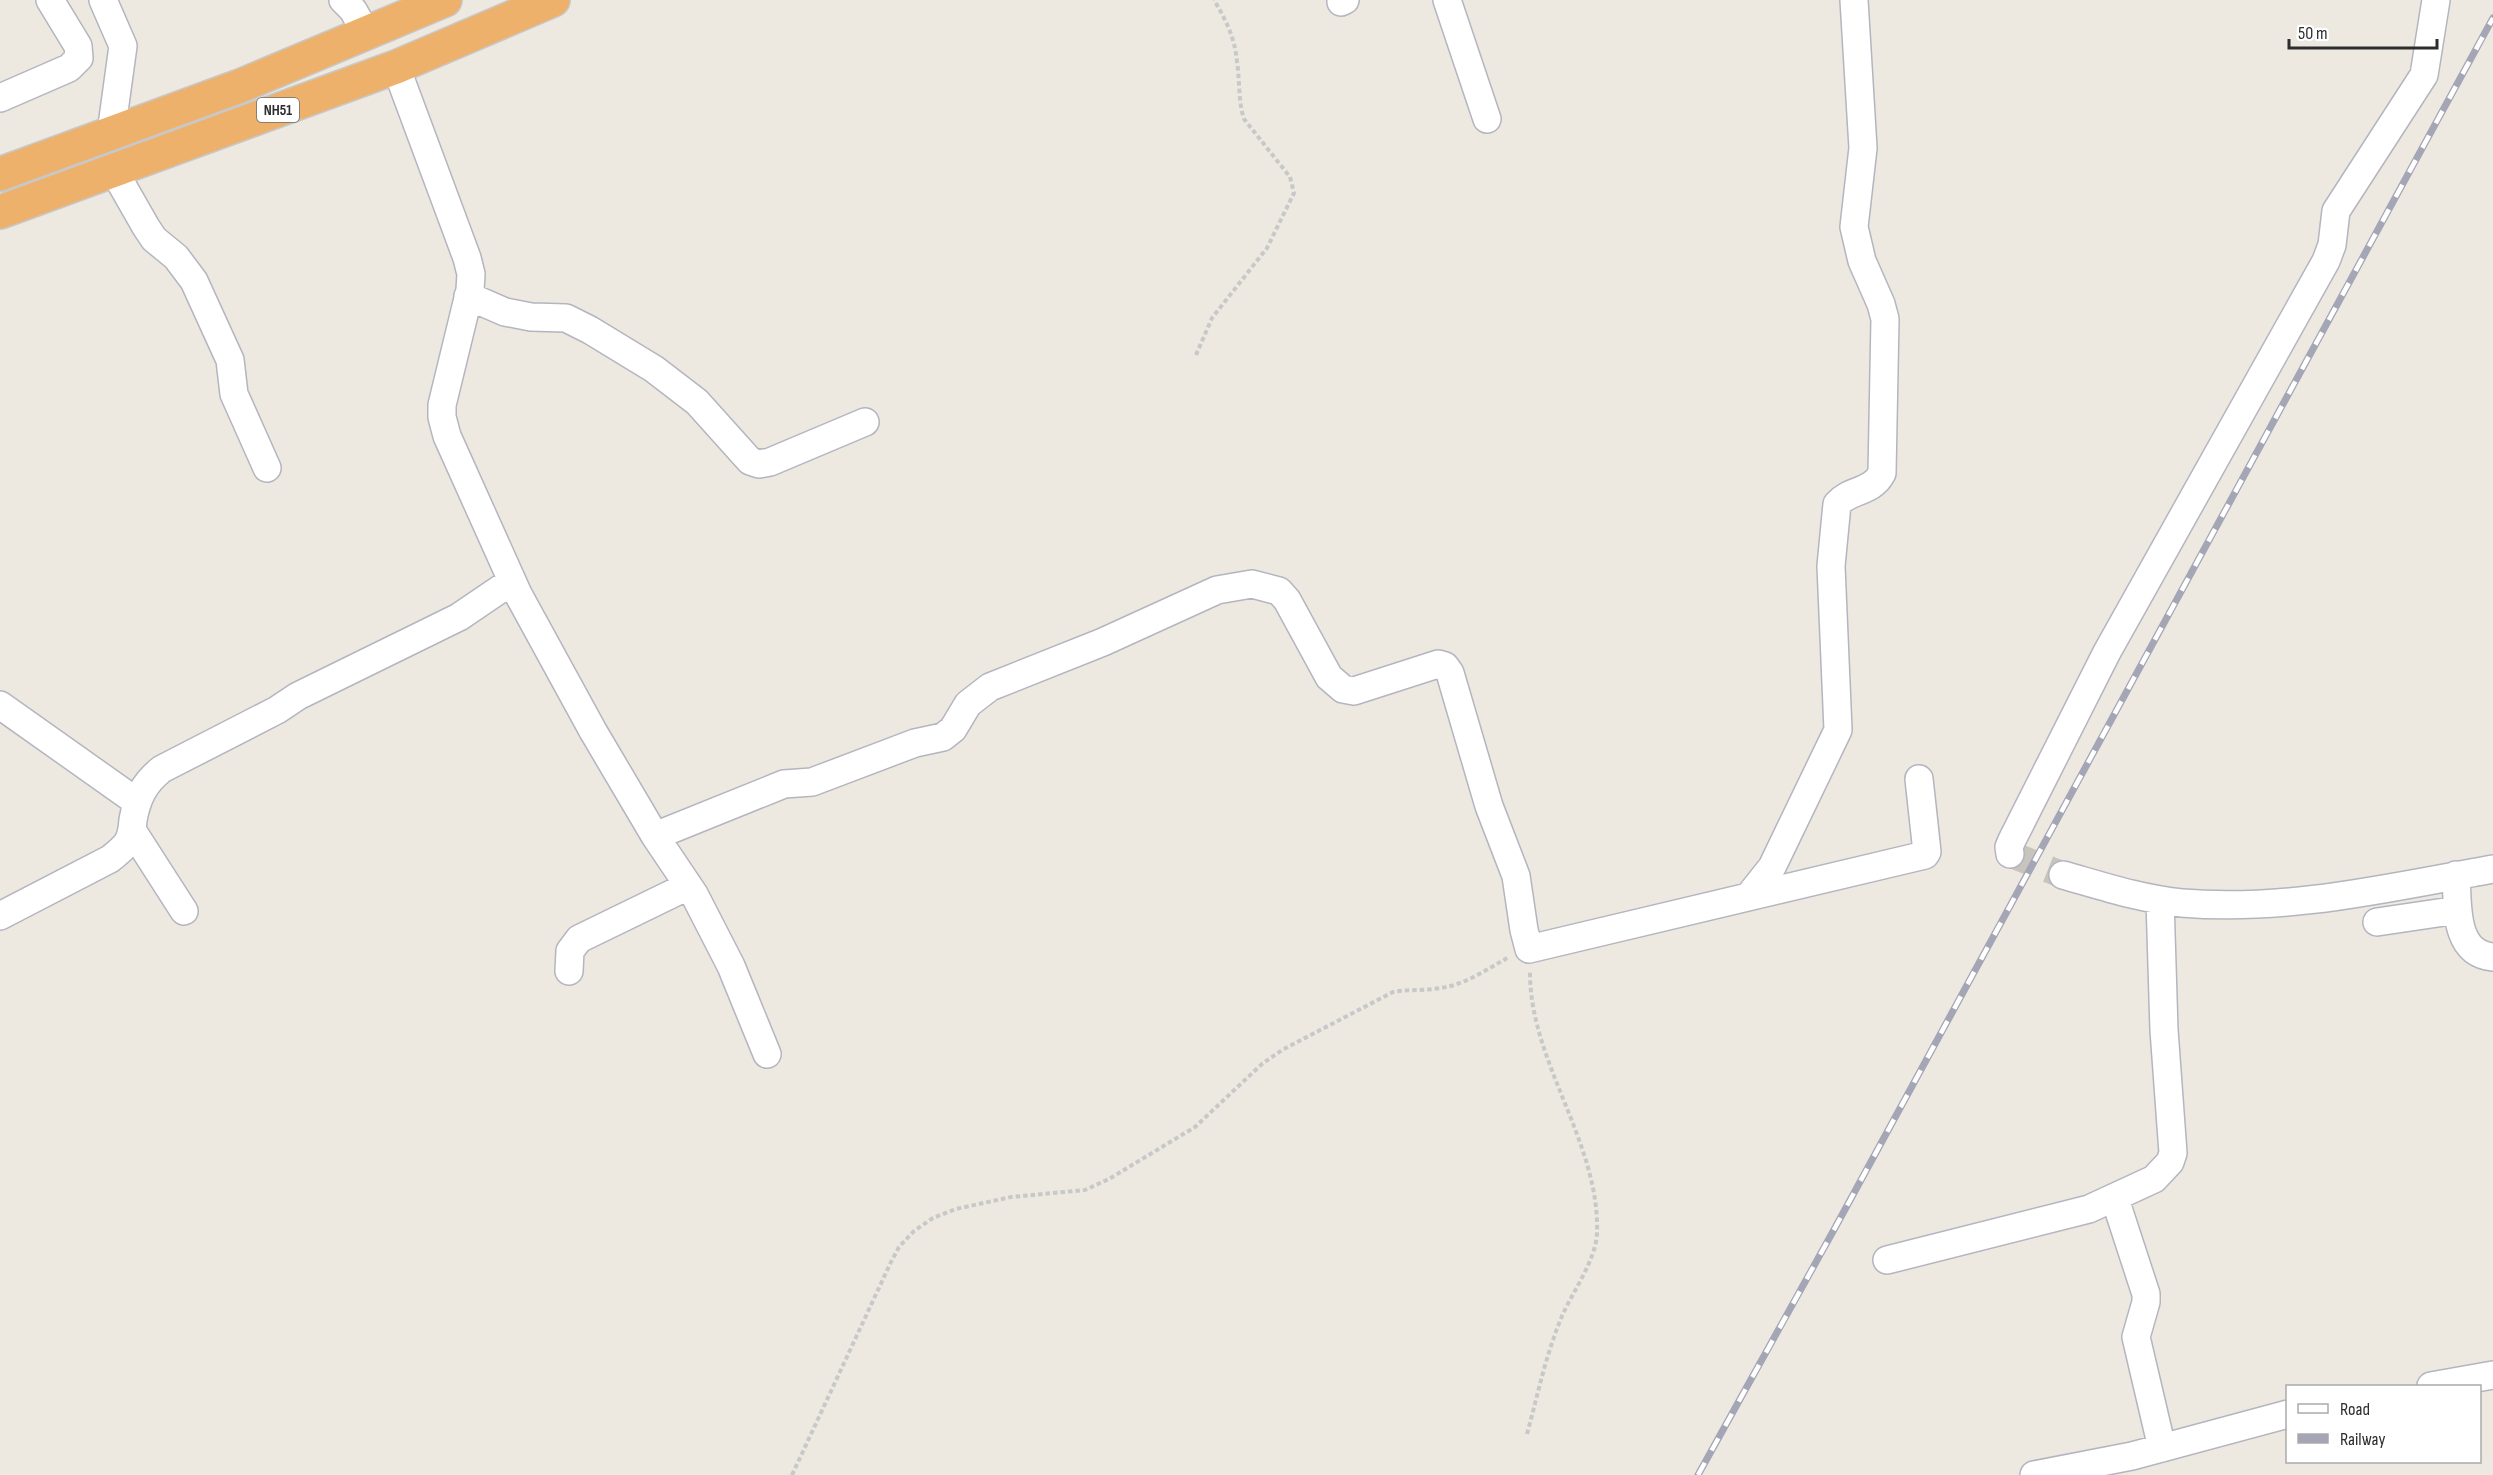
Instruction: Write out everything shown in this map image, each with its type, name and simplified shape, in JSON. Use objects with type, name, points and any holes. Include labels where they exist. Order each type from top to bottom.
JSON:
[{"type":"highway","name":"NH51","points":[[0,174],[240,86],[445,0]]},
{"type":"highway","name":"NH51","points":[[0,212],[396,67],[553,0]]},
{"type":"street","points":[[0,98],[69,68],[79,58],[78,46],[50,0]]},
{"type":"street","points":[[103,0],[123,46],[111,133]]},
{"type":"street","points":[[343,0],[366,33]]},
{"type":"street","points":[[1447,0],[1487,119]]},
{"type":"street","points":[[1749,897],[1772,867],[1838,730],[1831,566],[1837,504],[1841,499],[1871,487],[1882,473],[1885,319],[1881,304],[1862,261],[1854,227],[1863,148],[1854,0]]},
{"type":"street","points":[[2010,854],[2009,847],[2012,840],[2107,652],[2326,261],[2332,245],[2336,211],[2424,75],[2436,0]]},
{"type":"street","points":[[396,67],[471,274],[468,296],[444,393],[442,417],[447,436],[512,580],[593,731],[655,836],[688,886],[731,966],[767,1054]]},
{"type":"street","points":[[114,171],[154,239],[176,257],[194,281],[230,360],[234,394],[267,468]]},
{"type":"street","points":[[468,296],[505,312],[531,317],[566,318],[590,330],[654,369],[698,402],[750,460],[759,464],[770,462],[865,422]]},
{"type":"street","points":[[0,916],[110,859],[127,844],[137,802],[152,777],[170,765],[277,710],[298,696],[459,617],[512,580]]},
{"type":"street","points":[[655,836],[783,784],[812,782],[915,743],[936,740],[949,733],[968,704],[990,687],[1092,647],[1217,590],[1252,584],[1279,591],[1287,600],[1329,677],[1343,689],[1354,691],[1438,664],[1445,666],[1450,673],[1457,695],[1489,806],[1516,876],[1528,948],[1924,855],[1927,852],[1919,779]]},
{"type":"street","points":[[0,705],[137,802]]},
{"type":"street","points":[[132,830],[184,911]]},
{"type":"street","points":[[2062,875],[2160,900],[2183,903],[2276,904],[2493,868]]},
{"type":"street","points":[[2456,875],[2460,926],[2466,943],[2478,953],[2493,957]]},
{"type":"street","points":[[569,971],[570,951],[579,939],[688,886]]},
{"type":"street","points":[[1887,1260],[2065,1217],[2115,1199],[2154,1179],[2170,1162],[2174,1153],[2164,1030],[2160,900]]},
{"type":"street","points":[[2377,922],[2458,910]]},
{"type":"street","points":[[2115,1199],[2146,1294],[2146,1302],[2136,1337],[2162,1448]]},
{"type":"street","points":[[2437,1385],[2493,1375]]},
{"type":"street","points":[[2034,1475],[2132,1456],[2286,1415]]},
{"type":"path","points":[[1196,355],[1212,318],[1267,248],[1294,194],[1292,183],[1284,168],[1250,130],[1244,119],[1240,108],[1235,46],[1226,20],[1214,0]]},
{"type":"path","points":[[792,1475],[891,1262],[899,1247],[914,1231],[933,1218],[956,1209],[1011,1197],[1085,1190],[1109,1179],[1195,1127],[1262,1064],[1282,1050],[1393,993],[1410,989],[1440,988],[1461,983],[1528,948],[1532,1004],[1589,1172],[1595,1202],[1597,1232],[1594,1253],[1562,1317],[1548,1353],[1527,1434]]},
{"type":"tunnel","points":[[2010,854],[2063,875]]},
{"type":"railway","points":[[1698,1475],[1836,1226],[2493,18]]}]
